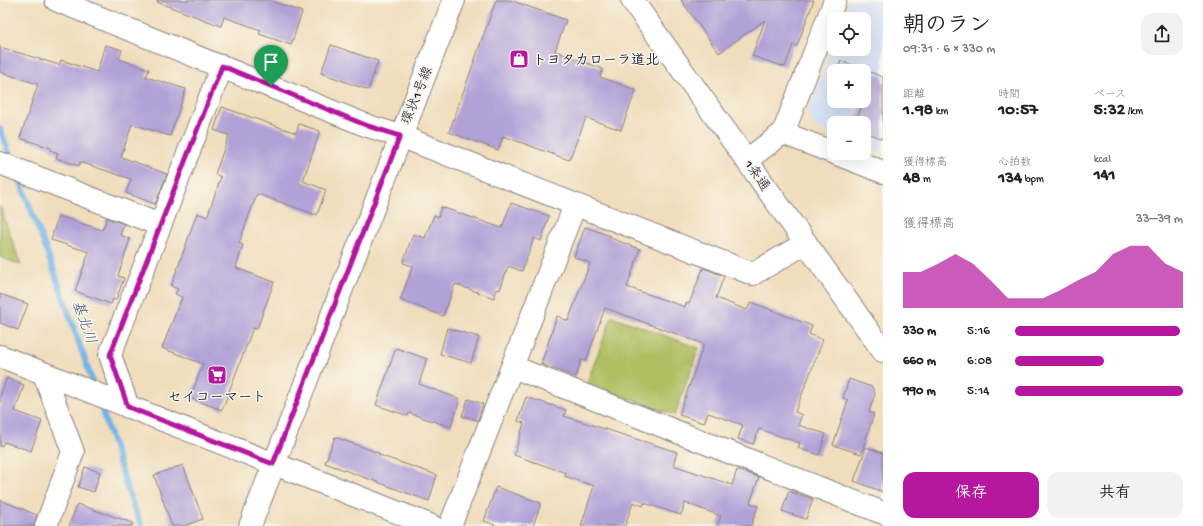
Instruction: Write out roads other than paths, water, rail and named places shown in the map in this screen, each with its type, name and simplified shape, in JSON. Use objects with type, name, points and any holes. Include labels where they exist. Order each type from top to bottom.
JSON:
[{"type":"street","points":[[56,0],[368,126],[400,136],[754,274],[806,242]]},
{"type":"street","name":"環状1号線","points":[[250,526],[454,0]]},
{"type":"street","name":"1条通","points":[[632,0],[748,159],[883,350]]},
{"type":"street","points":[[748,159],[784,133],[835,0]]},
{"type":"street","points":[[119,403],[110,355],[222,66]]},
{"type":"street","points":[[784,133],[883,172]]},
{"type":"street","points":[[0,163],[160,225]]},
{"type":"street","points":[[450,526],[575,205]]},
{"type":"street","points":[[0,356],[432,526]]},
{"type":"street","points":[[513,367],[883,513]]},
{"type":"street","points":[[44,374],[73,452],[46,526]]},
{"type":"waterway","name":"基北川","points":[[0,129],[13,163]]},
{"type":"waterway","name":"基北川","points":[[18,175],[54,271],[94,386]]},
{"type":"waterway","name":"基北川","points":[[99,401],[133,506],[142,526]]},
{"type":"place","name":"トヨタカローラ道北","points":[[519,59]]},
{"type":"place","name":"セイコーマート","points":[[217,375]]}]
